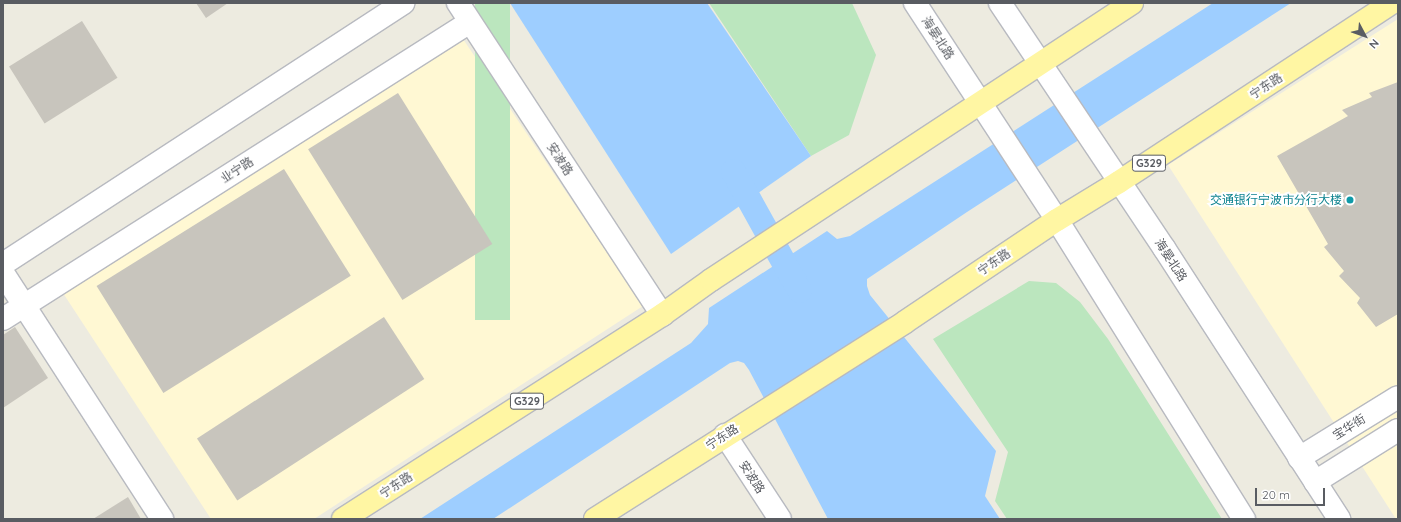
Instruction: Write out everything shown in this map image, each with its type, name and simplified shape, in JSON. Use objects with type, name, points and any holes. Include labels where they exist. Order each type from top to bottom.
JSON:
[{"type":"main road","name":"宁东路","points":[[343,519],[662,315],[711,280],[1132,3]]},
{"type":"main road","name":"宁东路","points":[[596,519],[725,435],[905,322],[1057,220],[1119,182],[1392,3]]},
{"type":"street","points":[[3,264],[404,3]]},
{"type":"street","name":"安波路","points":[[458,3],[662,315]]},
{"type":"street","name":"海晏北路","points":[[915,3],[979,104],[1057,220],[1244,519]]},
{"type":"street","name":"海晏北路","points":[[1000,3],[1164,248],[1338,519]]},
{"type":"street","name":"业宁路","points":[[3,319],[470,22]]},
{"type":"street","points":[[3,273],[162,519]]},
{"type":"street","name":"宝华街","points":[[1299,458],[1398,397]]},
{"type":"street","points":[[1315,482],[1398,430]]},
{"type":"street","name":"安波路","points":[[725,435],[780,519]]},
{"type":"shaded area","points":[[1398,19],[1398,519],[1396,519],[1168,165]]},
{"type":"shaded area","points":[[463,39],[643,306],[314,519],[211,519],[61,290]]},
{"type":"green space","points":[[475,3],[510,3],[510,320],[475,320]]},
{"type":"green space","points":[[709,3],[852,3],[876,55],[849,135],[811,156]]},
{"type":"green space","points":[[1029,281],[1056,283],[1080,302],[1108,339],[1222,519],[1007,519],[995,501],[1008,452],[933,339]]},
{"type":"water","points":[[510,3],[707,3],[811,156],[671,254]]},
{"type":"water","points":[[1213,3],[1291,3],[967,212],[867,279],[867,286],[870,295],[996,451],[985,496],[1000,519],[828,519],[749,370],[744,363],[738,361],[730,363],[493,519],[420,519],[691,343],[708,324],[709,308],[827,231],[837,239],[850,236]]},
{"type":"building","points":[[196,3],[228,3],[206,18]]},
{"type":"building","points":[[82,21],[118,78],[45,123],[9,67]]},
{"type":"building","name":"交通银行宁波市分行大楼","points":[[1398,82],[1398,314],[1376,327],[1357,303],[1360,298],[1339,276],[1344,271],[1324,247],[1328,244],[1277,156],[1348,116],[1342,110],[1372,97],[1369,93]]},
{"type":"building","points":[[398,93],[492,244],[402,300],[308,149]]},
{"type":"building","points":[[284,169],[351,276],[163,393],[97,286]]},
{"type":"building","points":[[384,317],[424,379],[237,501],[197,438]]},
{"type":"building","points":[[15,327],[48,378],[3,408],[3,335]]},
{"type":"building","points":[[128,497],[141,519],[93,519]]},
{"type":"waterway","points":[[733,171],[799,290]]},
{"type":"place","name":"交通银行宁波市分行大楼","points":[[1350,200]]}]
